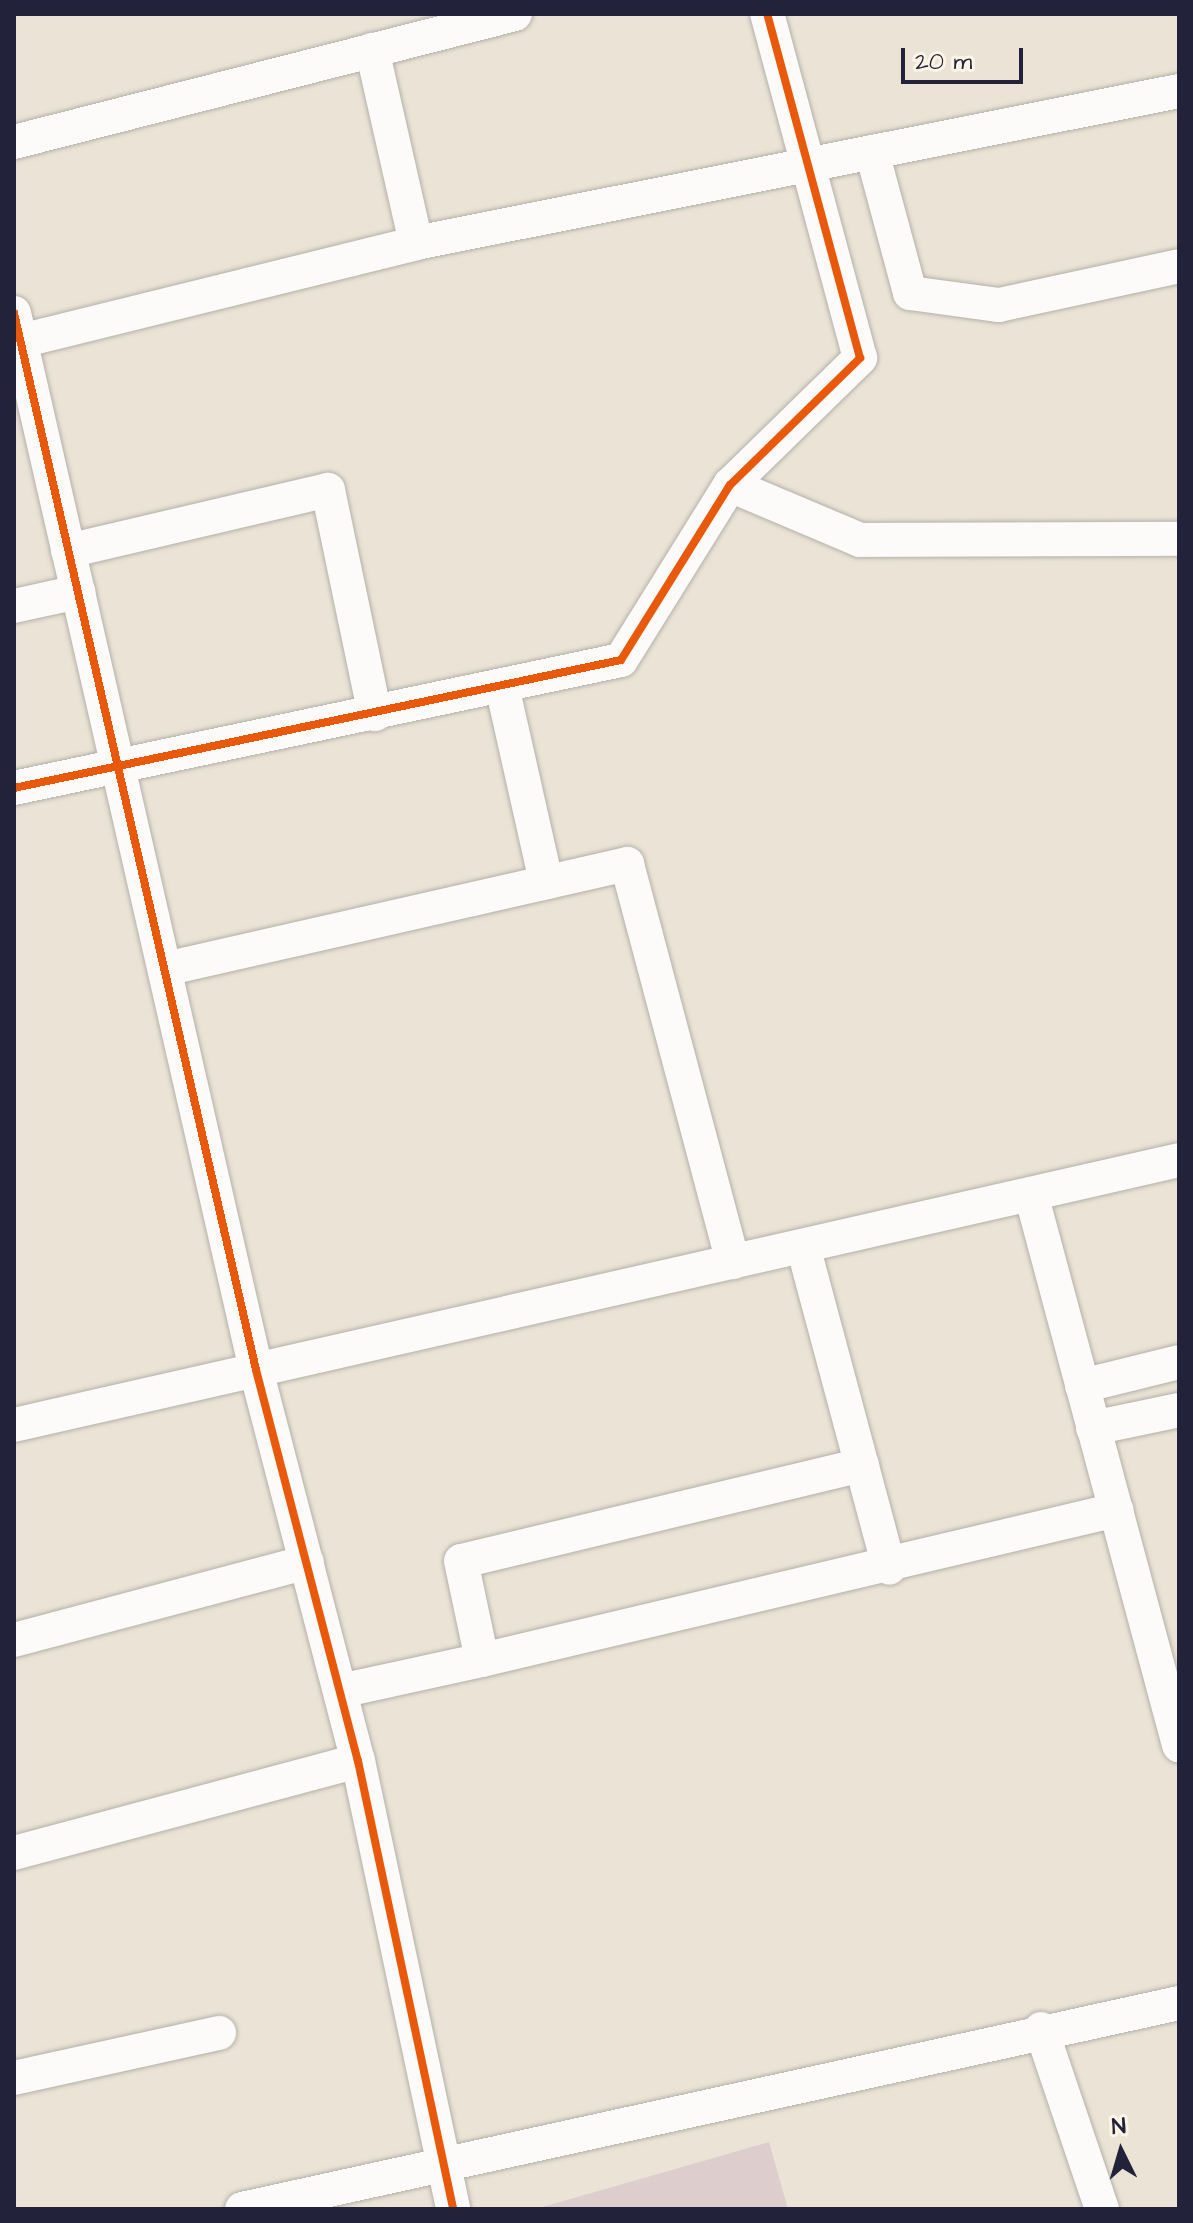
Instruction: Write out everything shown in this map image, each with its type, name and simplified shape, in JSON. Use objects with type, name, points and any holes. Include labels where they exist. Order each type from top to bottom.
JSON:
[{"type":"street","points":[[14,142],[372,50],[459,21],[515,14]]},
{"type":"street","points":[[14,788],[621,660],[730,485],[860,358],[767,14]]},
{"type":"street","points":[[372,50],[416,243]]},
{"type":"street","points":[[453,2209],[439,2160],[358,1761],[256,1370],[68,551],[23,396],[17,327],[416,243],[1179,91]]},
{"type":"street","points":[[872,152],[910,293],[999,305],[1179,266]]},
{"type":"street","points":[[730,485],[860,540],[1179,539]]},
{"type":"street","points":[[68,551],[328,490],[375,714]]},
{"type":"street","points":[[14,606],[78,592]]},
{"type":"street","points":[[502,686],[546,882]]},
{"type":"street","points":[[165,969],[627,864],[733,1262]]},
{"type":"street","points":[[14,1425],[1179,1160]]},
{"type":"street","points":[[1031,1194],[1179,1745]]},
{"type":"street","points":[[803,1246],[889,1568]]},
{"type":"street","points":[[1082,1386],[1179,1362]]},
{"type":"street","points":[[1093,1428],[1179,1410]]},
{"type":"street","points":[[482,1660],[461,1561],[862,1465]]},
{"type":"street","points":[[340,1691],[889,1568],[1116,1510]]},
{"type":"street","points":[[14,1640],[307,1562]]},
{"type":"street","points":[[14,1853],[358,1761]]},
{"type":"street","points":[[242,2209],[439,2160],[1041,2029],[1179,2003]]},
{"type":"street","points":[[1041,2029],[1102,2209]]},
{"type":"street","points":[[14,2078],[219,2033]]},
{"type":"building","points":[[769,2142],[788,2209],[539,2209],[539,2208]]},
{"type":"cycle path","points":[[14,788],[621,660],[730,485],[860,358],[767,14]]},
{"type":"cycle path","points":[[14,313],[256,1370],[358,1761],[453,2209]]}]
